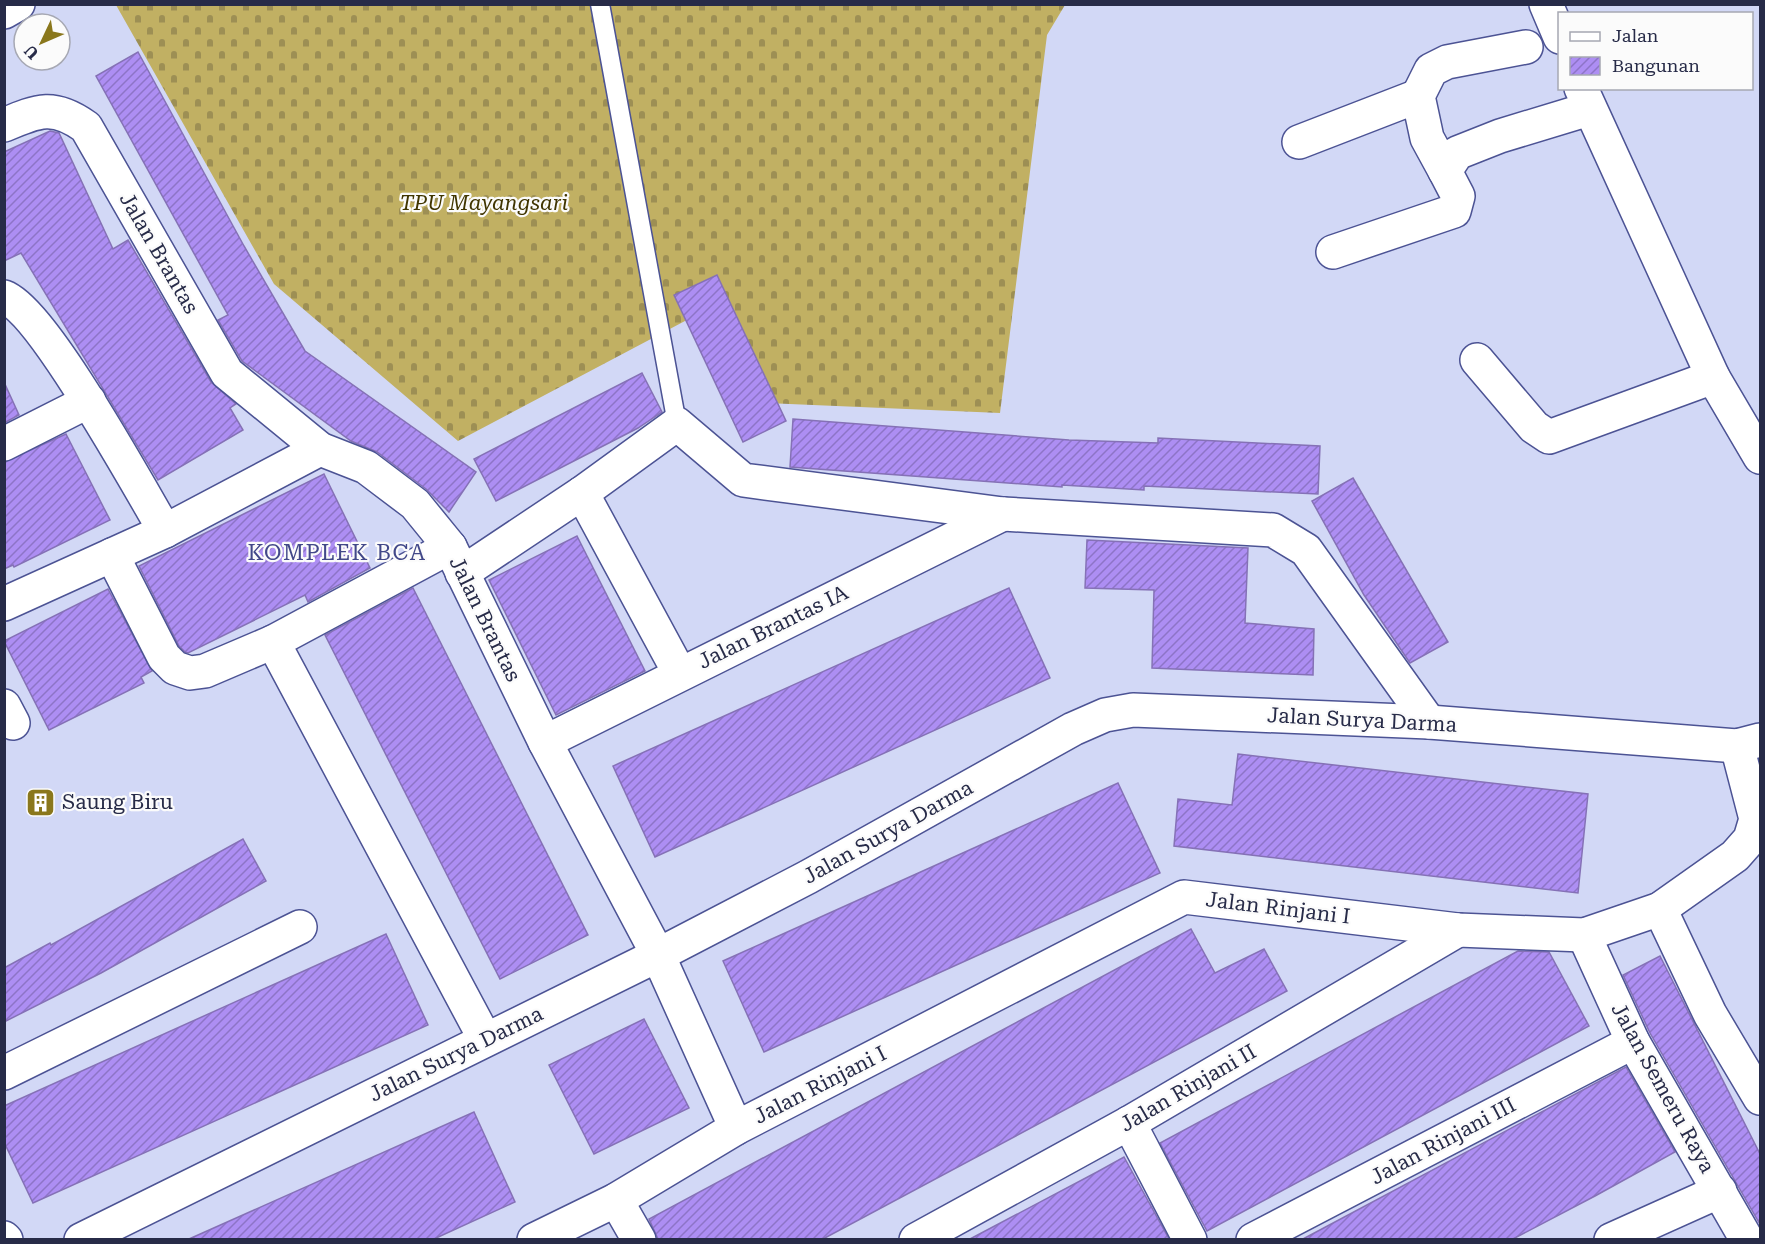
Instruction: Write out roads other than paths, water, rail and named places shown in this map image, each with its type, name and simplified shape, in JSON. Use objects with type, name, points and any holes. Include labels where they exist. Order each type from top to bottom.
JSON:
[{"type":"street","points":[[4,12],[18,4]]},
{"type":"street","points":[[1546,4],[1558,33]]},
{"type":"street","points":[[1333,252],[1454,211],[1458,196],[1427,138],[1418,96],[1431,70],[1447,62],[1526,47]]},
{"type":"street","points":[[1299,142],[1418,96]]},
{"type":"street","points":[[1445,171],[1457,153],[1585,99],[1713,377],[1761,457]]},
{"type":"street","name":"Jalan Brantas","points":[[4,125],[32,113],[52,110],[70,115],[87,127],[227,373],[320,449],[366,467],[415,504],[456,560],[545,742],[658,956]]},
{"type":"street","points":[[4,297],[22,307],[89,401],[165,531]]},
{"type":"street","points":[[1477,360],[1534,427],[1549,437],[1713,377]]},
{"type":"street","points":[[4,444],[89,401]]},
{"type":"street","points":[[112,555],[164,657],[175,668],[190,673],[205,671],[456,560],[582,493],[676,424],[743,480],[1003,514],[1273,530],[1306,550],[1429,722]]},
{"type":"street","points":[[4,604],[165,531],[320,449]]},
{"type":"street","points":[[582,493],[680,674]]},
{"type":"street","name":"Jalan Brantas IA","points":[[545,742],[1003,514]]},
{"type":"street","points":[[273,642],[485,1039]]},
{"type":"street","name":"Jalan Surya Darma","points":[[81,1239],[658,956],[808,877],[1073,729],[1106,715],[1133,710],[1429,722],[1749,743]]},
{"type":"street","name":"Jalan Rinjani I","points":[[534,1239],[616,1200],[736,1128],[1184,897],[1458,930],[1584,935],[1660,909],[1735,856],[1750,839],[1756,819],[1749,743]]},
{"type":"street","points":[[1660,909],[1710,1014],[1761,1098]]},
{"type":"street","points":[[4,1073],[300,927]]},
{"type":"street","name":"Jalan Rinjani II","points":[[916,1239],[1129,1123],[1458,930]]},
{"type":"street","name":"Jalan Semeru Raya","points":[[1584,935],[1634,1042],[1747,1239]]},
{"type":"street","name":"Jalan Rinjani I","points":[[658,956],[736,1128]]},
{"type":"street","name":"Jalan Rinjani III","points":[[1253,1239],[1634,1042]]},
{"type":"street","points":[[1129,1123],[1190,1239]]},
{"type":"street","points":[[1611,1239],[1720,1191]]},
{"type":"street","points":[[616,1200],[639,1239]]},
{"type":"lane","points":[[600,4],[676,424]]},
{"type":"place","name":"Saung Biru","points":[[41,802]]},
{"type":"district","name":"KOMPLEK BCA","points":[[337,552]]},
{"type":"park label","name":"TPU Mayangsari","points":[[484,203]]}]
